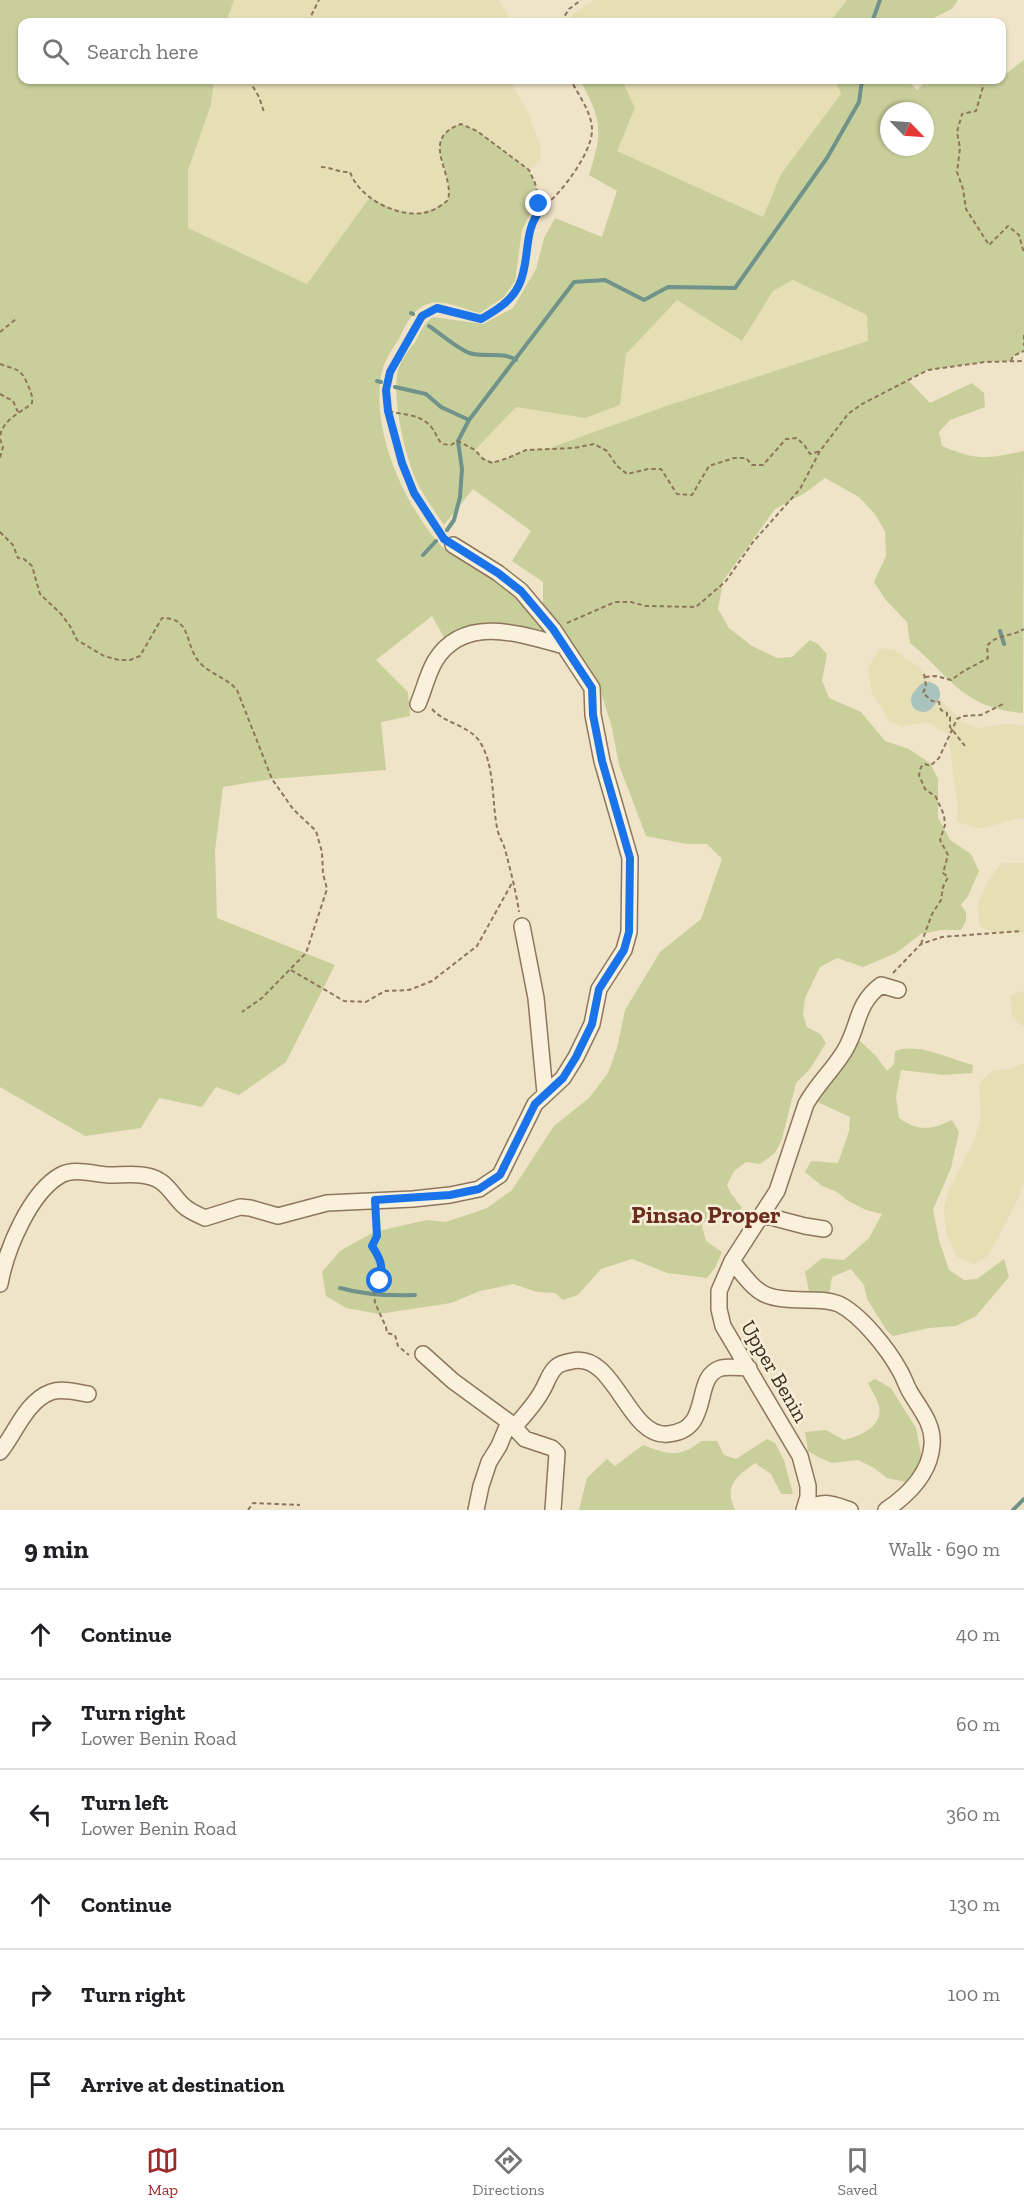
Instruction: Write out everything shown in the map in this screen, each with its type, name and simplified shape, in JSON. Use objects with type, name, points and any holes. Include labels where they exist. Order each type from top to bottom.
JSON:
[{"type":"street","points":[[0,1284],[6,1262],[28,1211],[43,1191],[62,1175],[74,1171],[98,1175],[144,1175],[161,1181],[185,1208],[205,1218],[240,1207],[278,1216],[327,1203],[422,1198],[479,1189],[500,1175],[512,1155],[535,1104],[563,1078],[576,1057],[592,1024],[599,989],[624,950],[629,932],[630,858],[602,761],[593,715],[592,688],[553,629],[521,591],[498,573],[453,545]]},
{"type":"street","points":[[420,700],[423,686],[436,660],[446,647],[465,635],[496,631],[513,632],[564,646]]},
{"type":"street","points":[[522,926],[536,998],[545,1093]]},
{"type":"street","points":[[881,985],[898,990]]},
{"type":"street","name":"Upper Benin","points":[[804,1510],[808,1497],[808,1486],[800,1456],[723,1326],[719,1309],[719,1291],[732,1261],[777,1191],[803,1112],[813,1091],[847,1047],[861,1008],[870,994],[881,985]]},
{"type":"street","points":[[763,1215],[805,1226],[824,1228]]},
{"type":"street","points":[[732,1261],[755,1290],[765,1296],[778,1300],[828,1300],[850,1311],[885,1348],[900,1372],[932,1431],[932,1448],[922,1477],[886,1510]]},
{"type":"street","points":[[423,1354],[453,1381],[511,1424],[525,1439],[552,1448],[557,1453],[553,1510]]},
{"type":"street","points":[[476,1510],[489,1462],[511,1424],[534,1404],[553,1369],[560,1364],[583,1359],[591,1361],[605,1374],[641,1421],[651,1430],[668,1435],[685,1430],[697,1418],[706,1382],[712,1374],[721,1368],[749,1368]]},
{"type":"street","points":[[0,1452],[21,1420],[38,1400],[51,1392],[65,1390],[88,1394]]},
{"type":"street","points":[[804,1510],[818,1503],[850,1510]]},
{"type":"path","points":[[310,18],[319,0]]},
{"type":"path","points":[[563,18],[569,9],[581,0]]},
{"type":"path","points":[[251,84],[264,112]]},
{"type":"path","points":[[453,545],[438,531],[414,493],[402,463],[388,411],[386,390],[390,372],[422,316],[437,308],[481,319],[508,301],[519,286],[533,218],[576,171],[590,140],[592,128],[588,114],[573,84]]},
{"type":"path","points":[[984,84],[976,111],[962,114],[957,132],[960,148],[957,172],[963,189],[966,209],[988,245],[1008,226],[1019,235],[1024,253]]},
{"type":"path","points":[[321,167],[350,172],[353,180],[370,197],[395,211],[424,213],[439,207],[448,200],[450,191],[439,150],[441,138],[450,128],[461,124],[477,131],[529,170],[535,183],[541,209]]},
{"type":"path","points":[[0,332],[16,320]]},
{"type":"path","points":[[1024,335],[1024,346]]},
{"type":"path","points":[[1011,361],[1013,356],[1024,351]]},
{"type":"path","points":[[553,629],[615,602],[696,607],[726,581],[753,542],[800,489],[820,451],[848,414],[862,404],[928,370],[985,362],[1024,362]]},
{"type":"path","points":[[0,364],[24,374],[33,396],[32,403],[9,419],[2,429],[0,437],[3,447],[0,458]]},
{"type":"path","points":[[0,394],[13,401],[18,412]]},
{"type":"path","points":[[388,411],[420,417],[433,429],[435,437],[442,444],[451,445],[458,441],[475,450],[483,459],[492,462],[526,450],[574,448],[594,444],[608,451],[617,466],[627,474],[648,469],[661,469],[677,494],[692,495],[709,466],[734,458],[746,458],[752,465],[763,465],[786,438],[796,438],[806,446],[810,454],[820,451]]},
{"type":"path","points":[[0,532],[13,545],[18,558],[24,559],[33,566],[40,594],[61,614],[77,639],[104,656],[119,660],[130,660],[140,656],[162,618],[174,618],[182,624],[192,651],[201,664],[229,681],[237,690],[272,779],[293,809],[315,831],[322,852],[323,874],[327,889],[306,953],[253,1006],[242,1012]]},
{"type":"path","points":[[965,746],[949,724],[950,717],[941,710],[939,702],[931,700],[923,693],[925,675],[947,680],[955,678],[985,661],[987,646],[993,640],[1010,636],[1024,629]]},
{"type":"path","points":[[420,700],[449,723],[470,733],[479,741],[486,757],[495,796],[498,832],[505,849],[522,926]]},
{"type":"path","points":[[881,985],[921,944],[932,914],[941,900],[943,887],[948,877],[943,873],[948,855],[940,840],[945,819],[936,797],[926,789],[919,774],[922,764],[930,766],[937,761],[957,719],[963,716],[981,716],[1005,703]]},
{"type":"path","points":[[291,970],[344,1001],[366,1002],[385,991],[409,990],[432,981],[477,946],[512,883]]},
{"type":"path","points":[[921,944],[942,938],[1021,931]]},
{"type":"path","points":[[375,1200],[377,1236],[372,1246],[380,1258],[383,1271],[374,1289],[375,1303],[387,1333],[395,1335],[398,1346],[410,1356],[423,1354]]},
{"type":"path","points":[[248,1510],[253,1503],[300,1505]]},
{"type":"shaded area","points":[[234,0],[499,0],[509,18],[227,18]]},
{"type":"shaded area","points":[[594,0],[847,0],[833,18],[571,18],[570,16]]},
{"type":"shaded area","points":[[214,84],[512,84],[529,114],[541,149],[540,161],[529,170],[477,131],[440,160],[450,191],[448,200],[439,207],[424,213],[395,211],[370,197],[307,284],[188,228],[188,170],[211,105]]},
{"type":"shaded area","points":[[624,84],[837,84],[841,94],[781,174],[763,217],[617,151],[635,108]]},
{"type":"shaded area","points":[[793,280],[867,315],[868,341],[666,406],[547,449],[526,450],[492,463],[483,459],[475,450],[516,407],[585,418],[619,405],[626,354],[677,300],[742,341],[773,290]]},
{"type":"shaded area","points":[[881,648],[894,650],[919,667],[929,678],[942,701],[964,723],[978,728],[1008,724],[1024,726],[1024,819],[1018,818],[981,829],[957,822],[958,808],[948,734],[927,722],[901,727],[889,720],[872,693],[868,668]]},
{"type":"shaded area","points":[[1002,863],[1024,863],[1024,933],[993,932],[979,926],[978,902],[989,879]]},
{"type":"shaded area","points":[[1024,991],[1024,1027],[1012,1017],[1010,995]]},
{"type":"shaded area","points":[[1024,1063],[1024,1182],[1020,1195],[989,1255],[975,1264],[957,1257],[946,1234],[944,1208],[948,1192],[975,1139],[981,1115],[979,1083],[992,1071],[1008,1069]]},
{"type":"green space","points":[[0,0],[234,0],[227,18],[18,18],[18,84],[214,84],[211,105],[188,170],[188,228],[307,284],[370,197],[390,208],[409,213],[428,211],[448,200],[449,190],[440,148],[442,138],[448,130],[461,124],[477,131],[529,170],[535,183],[539,204],[531,212],[522,230],[515,281],[504,297],[480,313],[437,302],[425,305],[415,312],[385,363],[379,393],[380,415],[391,460],[400,482],[423,523],[436,540],[453,555],[513,589],[528,605],[548,636],[446,641],[432,616],[376,660],[408,692],[410,716],[381,722],[386,770],[272,779],[223,787],[215,851],[217,918],[335,965],[286,1062],[239,1095],[216,1087],[202,1107],[159,1098],[141,1128],[85,1136],[0,1087]]},
{"type":"green space","points":[[847,0],[958,0],[952,9],[933,18],[833,18]]},
{"type":"green space","points":[[1024,60],[1024,351],[1013,356],[1011,361],[985,362],[928,370],[908,380],[930,403],[972,383],[984,393],[985,407],[950,420],[939,432],[942,446],[982,457],[1024,451],[1023,713],[1002,710],[971,697],[959,689],[910,643],[907,622],[885,599],[874,582],[886,556],[885,531],[874,513],[859,497],[825,478],[805,493],[775,509],[723,581],[718,609],[729,628],[752,646],[777,658],[792,657],[810,640],[818,644],[827,654],[822,680],[829,698],[861,712],[885,741],[909,749],[930,763],[938,779],[938,817],[950,840],[971,854],[979,871],[968,896],[961,905],[966,912],[966,921],[961,930],[941,930],[921,934],[896,953],[863,967],[837,958],[820,967],[805,998],[803,1015],[807,1027],[820,1034],[826,1043],[810,1069],[796,1083],[782,1139],[775,1153],[760,1164],[746,1162],[734,1171],[727,1185],[742,1208],[736,1213],[726,1209],[715,1209],[702,1225],[706,1241],[722,1252],[715,1268],[707,1278],[667,1273],[632,1259],[601,1269],[578,1295],[563,1300],[555,1293],[537,1292],[513,1284],[480,1291],[451,1303],[379,1314],[346,1308],[326,1296],[322,1272],[340,1251],[374,1232],[427,1220],[445,1222],[487,1208],[512,1190],[554,1126],[589,1098],[608,1073],[617,1048],[625,1010],[660,952],[701,919],[722,859],[707,844],[686,844],[646,836],[619,765],[612,728],[599,686],[543,608],[543,582],[512,561],[531,531],[473,489],[444,525],[426,499],[410,464],[398,413],[396,382],[398,370],[405,355],[424,325],[433,317],[483,324],[513,308],[536,269],[544,238],[555,218],[602,237],[617,191],[589,175],[597,147],[598,126],[593,106],[582,84],[624,84],[635,108],[617,151],[763,217],[781,174],[841,94],[837,84],[911,84],[917,90],[924,84],[1006,84],[1006,73]],"holes":[[[793,280],[867,315],[868,341],[666,406],[547,449],[527,450],[495,461],[483,457],[475,450],[516,407],[585,418],[620,405],[626,354],[677,300],[742,341],[773,291]]]},
{"type":"green space","points":[[860,1041],[876,1056],[887,1071],[894,1064],[895,1051],[904,1049],[934,1052],[973,1065],[972,1073],[943,1075],[901,1070],[896,1097],[899,1118],[906,1123],[925,1128],[952,1120],[959,1132],[951,1168],[933,1210],[939,1240],[949,1270],[964,1280],[977,1279],[1004,1259],[1009,1277],[976,1316],[956,1326],[929,1328],[893,1336],[887,1331],[867,1299],[864,1285],[851,1269],[832,1277],[829,1296],[819,1298],[809,1291],[805,1272],[822,1258],[844,1260],[869,1238],[882,1214],[866,1210],[848,1201],[837,1192],[822,1186],[805,1172],[811,1161],[838,1163],[849,1131],[850,1117],[815,1101],[852,1044]]},
{"type":"green space","points":[[875,1379],[891,1388],[916,1428],[922,1459],[917,1471],[905,1482],[887,1478],[858,1460],[832,1463],[808,1451],[805,1432],[826,1430],[844,1440],[863,1433],[874,1425],[880,1413],[879,1406],[868,1383]]},
{"type":"green space","points":[[767,1439],[775,1443],[784,1460],[793,1494],[781,1494],[771,1474],[755,1463],[733,1483],[731,1494],[735,1510],[579,1510],[587,1478],[607,1459],[615,1466],[643,1445],[659,1451],[680,1453],[701,1441],[717,1441],[724,1455],[736,1459]]},
{"type":"waterway","points":[[873,18],[880,0]]},
{"type":"waterway","points":[[447,530],[454,520],[460,497],[462,469],[458,441],[469,420],[574,282],[605,280],[644,300],[668,287],[735,288],[827,158],[859,102],[861,84]]},
{"type":"waterway","points":[[429,326],[469,353],[499,355],[516,360]]},
{"type":"waterway","points":[[377,381],[381,382]]},
{"type":"waterway","points":[[395,387],[426,394],[441,407],[469,420]]},
{"type":"waterway","points":[[423,555],[436,541]]},
{"type":"waterway","points":[[1000,631],[1004,644]]},
{"type":"waterway","points":[[923,700],[928,694]]},
{"type":"waterway","points":[[340,1288],[377,1294],[415,1295]]},
{"type":"waterway","points":[[1013,1510],[1024,1499]]},
{"type":"district","name":"Pinsao Proper","points":[[706,1214]]},
{"type":"route","points":[[380,1281],[383,1271],[380,1258],[372,1246],[377,1236],[375,1200],[450,1195],[479,1189],[500,1175],[512,1155],[535,1104],[563,1078],[576,1057],[592,1024],[599,989],[624,950],[629,932],[630,858],[602,761],[593,715],[592,688],[579,665],[553,629],[521,591],[498,573],[444,539],[414,493],[402,463],[388,411],[386,390],[390,372],[422,316],[437,308],[481,319],[508,301],[519,286],[524,268],[528,234],[533,218],[541,209],[539,204]]}]
